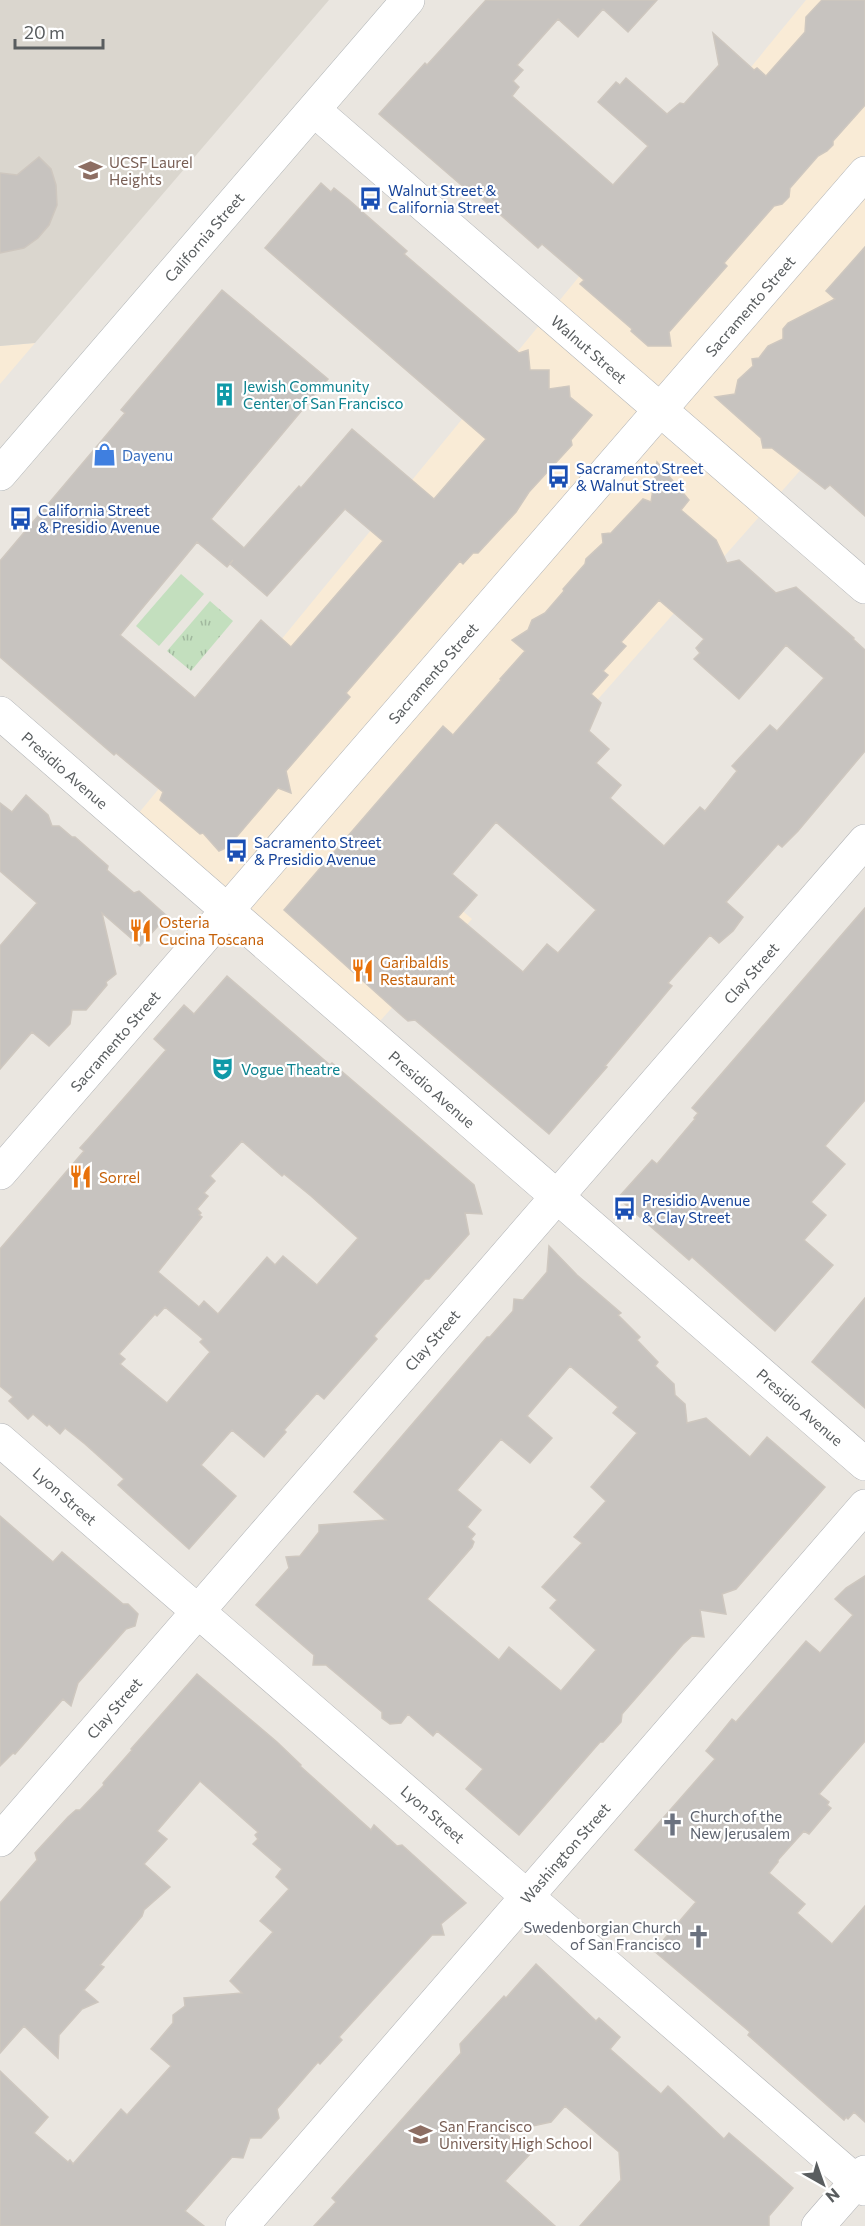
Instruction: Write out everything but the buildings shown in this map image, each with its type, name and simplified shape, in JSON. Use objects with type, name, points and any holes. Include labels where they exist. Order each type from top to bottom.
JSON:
[{"type":"street","name":"California Street","points":[[0,474],[408,0]]},
{"type":"street","name":"Walnut Street","points":[[314,110],[865,587]]},
{"type":"street","name":"Sacramento Street","points":[[0,1173],[865,173]]},
{"type":"street","name":"Presidio Avenue","points":[[0,713],[865,1464]]},
{"type":"street","name":"Clay Street","points":[[0,1840],[865,841]]},
{"type":"street","name":"Lyon Street","points":[[0,1440],[527,1897],[862,2181]]},
{"type":"street","name":"Washington Street","points":[[242,2226],[865,1506]]},
{"type":"street","points":[[818,2226],[862,2181]]},
{"type":"shaded area","name":"UCSF Laurel Heights","points":[[0,0],[329,0],[35,343],[0,346]]},
{"type":"shaded area","points":[[806,0],[865,0],[865,397],[433,886],[472,919],[362,1041],[129,825]]},
{"type":"shaded area","points":[[35,343],[0,384],[0,346]]},
{"type":"green space","points":[[181,574],[204,594],[159,646],[136,626]]},
{"type":"green space","points":[[210,601],[233,621],[191,671],[167,651]]},
{"type":"place","name":"UCSF Laurel Heights","points":[[91,171]]},
{"type":"place","name":"Walnut Street & California Street","points":[[370,199]]},
{"type":"place","name":"Jewish Community Center of San Francisco","points":[[225,395]]},
{"type":"place","name":"Dayenu","points":[[104,455]]},
{"type":"place","name":"Sacramento Street & Walnut Street","points":[[558,477]]},
{"type":"place","name":"California Street & Presidio Avenue","points":[[20,519]]},
{"type":"place","name":"Sacramento Street & Presidio Avenue","points":[[236,851]]},
{"type":"place","name":"Osteria Cucina Toscana","points":[[141,931]]},
{"type":"place","name":"Garibaldis Restaurant","points":[[362,971]]},
{"type":"place","name":"Vogue Theatre","points":[[223,1069]]},
{"type":"place","name":"Sorrel","points":[[81,1177]]},
{"type":"place","name":"Presidio Avenue & Clay Street","points":[[624,1209]]},
{"type":"place","name":"Church of the New Jerusalem","points":[[672,1825]]},
{"type":"place","name":"Swedenborgian Church of San Francisco","points":[[699,1936]]},
{"type":"place","name":"San Francisco University High School","points":[[421,2135]]}]
